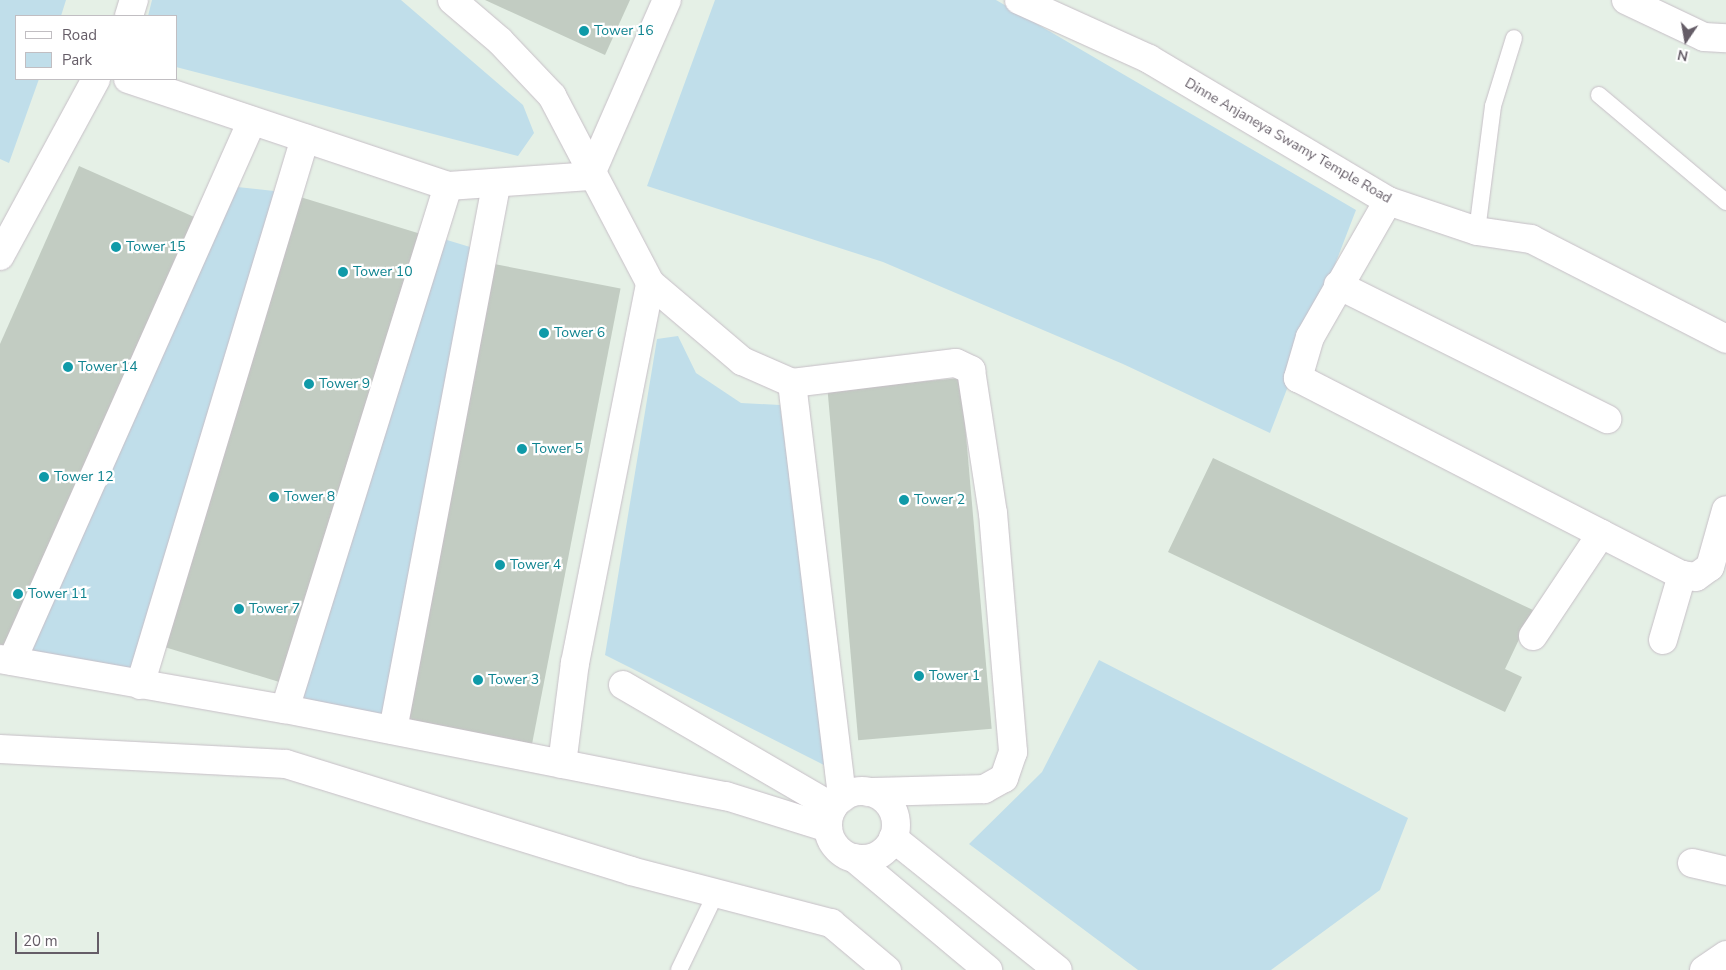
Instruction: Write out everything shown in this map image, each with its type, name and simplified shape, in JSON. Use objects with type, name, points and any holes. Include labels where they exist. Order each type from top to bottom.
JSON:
[{"type":"street","points":[[129,15],[134,0]]},
{"type":"street","points":[[452,0],[500,41],[552,96],[590,176],[650,283],[742,361],[792,383],[956,363],[972,370],[993,514],[1013,752],[1004,778],[984,789],[842,806],[623,685]]},
{"type":"street","points":[[590,176],[667,0]]},
{"type":"street","name":"Dinne Anjaneya Swamy Temple Road","points":[[1020,0],[1148,59],[1388,201],[1477,232],[1531,239],[1726,339]]},
{"type":"street","points":[[1626,0],[1704,37],[1726,38]]},
{"type":"street","points":[[0,256],[95,80]]},
{"type":"street","points":[[131,80],[252,123],[305,138],[448,186],[496,186],[590,176]]},
{"type":"street","points":[[252,123],[6,660],[285,709],[726,796],[892,809],[893,838],[882,853],[854,858]]},
{"type":"street","points":[[140,685],[305,138]]},
{"type":"street","points":[[285,709],[448,186]]},
{"type":"street","points":[[393,730],[496,186]]},
{"type":"street","points":[[1388,201],[1338,285],[1310,337],[1298,378],[1682,575],[1696,577],[1710,567],[1726,510]]},
{"type":"street","points":[[562,764],[575,663],[650,283]]},
{"type":"street","points":[[1338,285],[1607,419]]},
{"type":"street","points":[[792,383],[842,806],[836,847],[854,858],[988,970]]},
{"type":"street","points":[[1533,636],[1601,534]]},
{"type":"street","points":[[1663,640],[1682,575]]},
{"type":"street","points":[[0,749],[286,764],[716,893],[831,923],[887,970]]},
{"type":"street","points":[[893,838],[1058,970]]},
{"type":"street","points":[[1692,863],[1726,871]]},
{"type":"street","points":[[1704,970],[1726,955]]},
{"type":"lane","points":[[1477,232],[1493,106],[1514,38]]},
{"type":"lane","points":[[1599,95],[1726,202]]},
{"type":"lane","points":[[679,970],[716,893]]},
{"type":"green space","points":[[0,0],[66,0],[61,15],[15,15],[15,80],[39,80],[9,163],[0,159]]},
{"type":"green space","points":[[152,0],[401,0],[523,105],[534,133],[518,156],[178,68],[178,15],[148,15]]},
{"type":"green space","points":[[715,0],[996,0],[1356,210],[1270,433],[1123,364],[883,262],[647,186]]},
{"type":"green space","points":[[228,186],[283,192],[138,676],[26,655]]},
{"type":"green space","points":[[437,237],[480,250],[390,723],[291,703]]},
{"type":"green space","points":[[678,336],[696,373],[741,403],[780,405],[828,767],[605,655],[657,339]]},
{"type":"green space","points":[[1099,660],[1408,818],[1380,890],[1271,970],[1138,970],[969,844],[1042,772]]},
{"type":"building","name":"Tower 16","points":[[485,0],[630,0],[605,55]]},
{"type":"building","points":[[79,166],[201,220],[11,650],[0,645],[0,344]]},
{"type":"building","points":[[297,196],[424,235],[287,684],[160,645]]},
{"type":"building","points":[[489,263],[621,289],[531,750],[399,724]]},
{"type":"building","name":"Tower 2","points":[[961,378],[992,729],[858,740],[828,390]]},
{"type":"building","points":[[1213,458],[1533,610],[1505,669],[1522,677],[1505,712],[1168,552]]},
{"type":"place","name":"Tower 16","points":[[584,31]]},
{"type":"place","name":"Tower 15","points":[[116,247]]},
{"type":"place","name":"Tower 10","points":[[343,272]]},
{"type":"place","name":"Tower 6","points":[[544,333]]},
{"type":"place","name":"Tower 14","points":[[68,367]]},
{"type":"place","name":"Tower 9","points":[[309,384]]},
{"type":"place","name":"Tower 5","points":[[522,449]]},
{"type":"place","name":"Tower 12","points":[[44,477]]},
{"type":"place","name":"Tower 8","points":[[274,497]]},
{"type":"place","name":"Tower 2","points":[[904,500]]},
{"type":"place","name":"Tower 4","points":[[500,565]]},
{"type":"place","name":"Tower 11","points":[[18,594]]},
{"type":"place","name":"Tower 7","points":[[239,609]]},
{"type":"place","name":"Tower 1","points":[[919,676]]},
{"type":"place","name":"Tower 3","points":[[478,680]]}]
